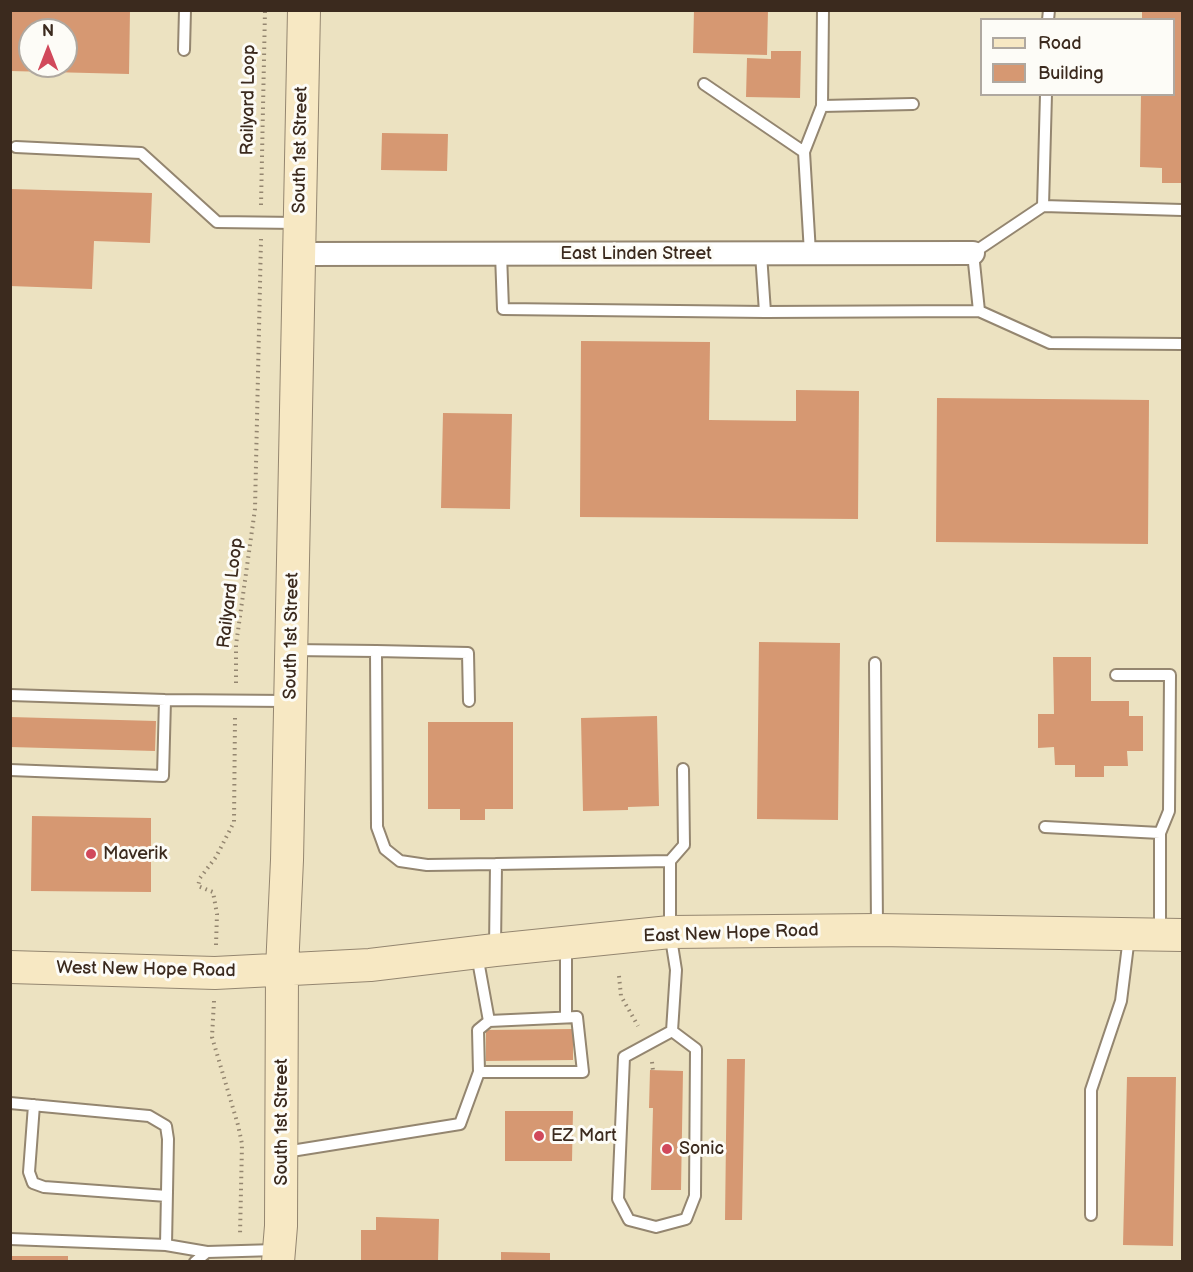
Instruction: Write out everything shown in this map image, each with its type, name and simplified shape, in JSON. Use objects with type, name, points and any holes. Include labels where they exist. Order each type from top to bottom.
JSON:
[{"type":"street","name":"South 1st Street","points":[[279,1256],[282,1153],[282,969],[287,860],[304,10]]},
{"type":"street","name":"East Linden Street","points":[[299,254],[973,253]]},
{"type":"street","name":"East New Hope Road","points":[[282,969],[370,965],[670,933],[877,930],[1157,934]]},
{"type":"street","name":"West New Hope Road","points":[[10,967],[215,973],[282,969]]},
{"type":"lane","points":[[184,10],[184,50]]},
{"type":"lane","points":[[810,253],[804,152],[822,106],[823,10]]},
{"type":"lane","points":[[704,84],[804,152]]},
{"type":"lane","points":[[1043,206],[1046,96]]},
{"type":"lane","points":[[822,106],[913,104]]},
{"type":"lane","points":[[15,147],[141,153],[217,222],[300,223]]},
{"type":"lane","points":[[979,311],[973,253],[1043,206],[1182,210]]},
{"type":"lane","points":[[501,254],[503,309],[765,312],[979,311],[1050,343],[1182,344]]},
{"type":"lane","points":[[761,254],[765,312]]},
{"type":"lane","points":[[291,650],[468,653],[469,701]]},
{"type":"lane","points":[[376,651],[377,827],[385,849],[400,861],[427,865],[670,861]]},
{"type":"lane","points":[[875,663],[877,930]]},
{"type":"lane","points":[[1091,1215],[1091,1090],[1121,1001],[1157,934],[1160,833],[1169,811],[1170,675],[1116,675]]},
{"type":"lane","points":[[10,695],[290,701]]},
{"type":"lane","points":[[10,770],[164,776],[165,700]]},
{"type":"lane","points":[[672,1031],[676,970],[670,933],[670,861],[684,846],[683,769]]},
{"type":"lane","points":[[1046,827],[1160,833]]},
{"type":"lane","points":[[489,1021],[486,951],[496,864]]},
{"type":"lane","points":[[566,944],[566,1017]]},
{"type":"lane","points":[[478,1072],[510,1066],[548,1066],[583,1072],[577,1017],[566,1017],[547,1024],[508,1025],[489,1021]]},
{"type":"lane","points":[[282,1153],[460,1124],[478,1072],[478,1030],[489,1021]]},
{"type":"lane","points":[[672,1031],[696,1049],[695,1196],[686,1219],[656,1227],[629,1220],[618,1199],[624,1057],[672,1031]]},
{"type":"lane","points":[[10,1103],[148,1116],[166,1126],[168,1139],[166,1245]]},
{"type":"lane","points":[[34,1105],[29,1172],[33,1182],[44,1187],[167,1196]]},
{"type":"lane","points":[[10,1239],[166,1245],[207,1251],[279,1256]]},
{"type":"lane","points":[[195,1262],[207,1251]]},
{"type":"path","name":"Railyard Loop","points":[[261,190],[265,10]]},
{"type":"path","name":"Railyard Loop","points":[[217,914],[213,892],[198,886],[200,878],[216,857],[234,822],[236,645],[255,509],[261,257]]},
{"type":"path","points":[[619,976],[621,996],[638,1026]]},
{"type":"path","points":[[212,1037],[242,1144],[240,1225]]},
{"type":"building","points":[[10,10],[130,10],[129,74],[78,73],[78,18],[18,18],[18,71],[10,71]]},
{"type":"building","points":[[694,10],[768,10],[767,55],[693,53]]},
{"type":"building","points":[[1142,10],[1182,10],[1182,183],[1162,183],[1162,168],[1140,167],[1141,96],[1175,96],[1175,18],[1142,18]]},
{"type":"building","points":[[771,51],[801,51],[800,98],[746,97],[747,58],[771,59]]},
{"type":"building","points":[[382,133],[448,134],[447,171],[381,170]]},
{"type":"building","points":[[10,189],[152,193],[150,243],[94,241],[92,289],[10,286]]},
{"type":"building","points":[[581,341],[710,342],[709,420],[796,421],[796,390],[859,391],[858,519],[580,517]]},
{"type":"building","points":[[937,398],[1149,400],[1148,544],[936,542]]},
{"type":"building","points":[[443,413],[512,414],[510,509],[441,508]]},
{"type":"building","points":[[759,642],[840,643],[838,820],[757,819]]},
{"type":"building","points":[[1053,657],[1091,657],[1091,701],[1129,701],[1129,716],[1143,716],[1143,751],[1127,751],[1128,766],[1104,766],[1104,777],[1075,777],[1075,765],[1055,765],[1054,747],[1038,748],[1038,714],[1054,714]]},
{"type":"building","points":[[657,716],[659,806],[628,807],[628,810],[583,811],[581,718]]},
{"type":"building","points":[[10,717],[156,721],[155,751],[10,747]]},
{"type":"building","points":[[428,722],[513,722],[513,809],[485,809],[485,820],[460,820],[460,809],[428,809]]},
{"type":"building","name":"Maverik","points":[[32,816],[151,818],[151,892],[31,891]]},
{"type":"building","points":[[573,1029],[573,1060],[486,1061],[486,1030]]},
{"type":"building","points":[[727,1059],[745,1059],[742,1220],[725,1220]]},
{"type":"building","name":"Sonic","points":[[650,1070],[683,1071],[681,1190],[651,1190],[653,1108],[649,1108]]},
{"type":"building","points":[[1127,1077],[1176,1077],[1173,1246],[1123,1245]]},
{"type":"building","name":"EZ Mart","points":[[505,1111],[573,1111],[572,1161],[505,1161]]},
{"type":"building","points":[[376,1217],[439,1219],[438,1262],[361,1262],[361,1230],[376,1230]]},
{"type":"building","points":[[501,1252],[550,1253],[550,1262],[501,1262]]},
{"type":"building","points":[[10,1256],[68,1256],[68,1262],[10,1262]]},
{"type":"place","name":"Maverik","points":[[91,854]]},
{"type":"place","name":"EZ Mart","points":[[539,1136]]},
{"type":"place","name":"Sonic","points":[[667,1149]]}]
